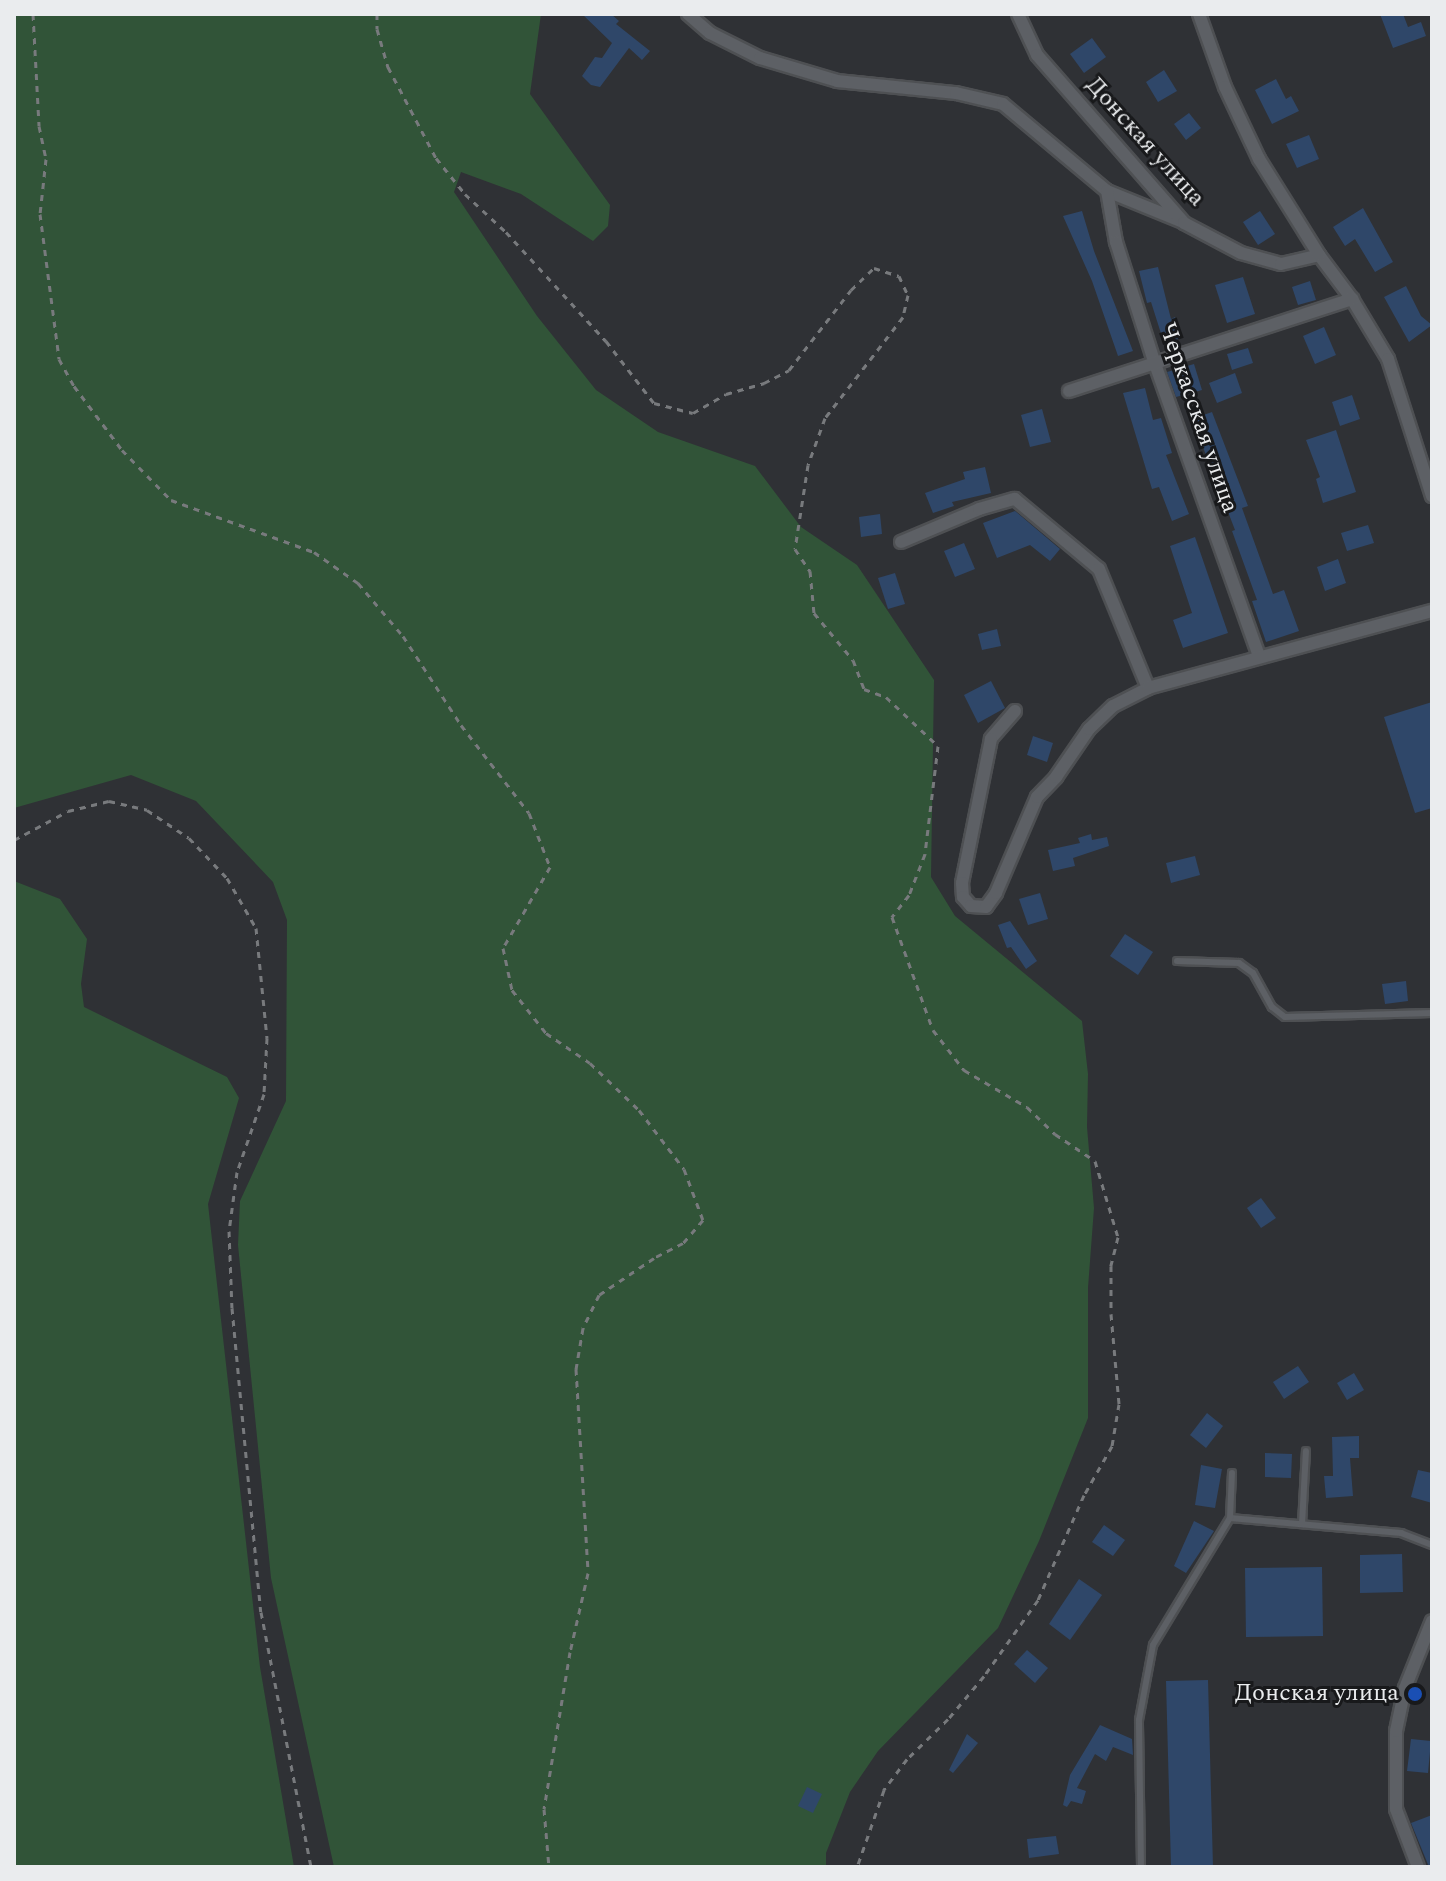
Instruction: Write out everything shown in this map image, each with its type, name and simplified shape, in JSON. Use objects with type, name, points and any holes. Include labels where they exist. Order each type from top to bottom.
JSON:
[{"type":"street","points":[[688,14],[710,33],[760,58],[837,81],[956,93],[1003,104],[1107,191],[1184,223]]},
{"type":"street","name":"Донская улица","points":[[1018,14],[1037,55],[1184,223],[1241,253],[1281,264],[1319,255]]},
{"type":"street","points":[[1199,14],[1225,87],[1259,159],[1388,359],[1432,496]]},
{"type":"street","name":"Черкасская улица","points":[[1107,191],[1116,242],[1155,364],[1259,656]]},
{"type":"street","points":[[1069,391],[1352,299]]},
{"type":"street","points":[[901,542],[979,509],[1015,499],[1099,569],[1148,688]]},
{"type":"street","points":[[1015,711],[991,739],[962,883],[963,897],[971,906],[986,907],[996,893],[1037,797],[1056,777],[1089,729],[1113,706],[1148,688],[1432,611]]},
{"type":"street","points":[[1418,1867],[1396,1809],[1396,1731],[1405,1688],[1432,1621]]},
{"type":"lane","points":[[1177,961],[1239,963],[1253,973],[1272,1007],[1285,1017],[1432,1013]]},
{"type":"lane","points":[[1302,1524],[1306,1451]]},
{"type":"lane","points":[[1141,1867],[1139,1720],[1153,1645],[1230,1518],[1232,1473]]},
{"type":"lane","points":[[1230,1518],[1401,1533],[1432,1545]]},
{"type":"path","points":[[33,14],[39,126],[46,159],[40,214],[59,359],[74,386],[122,450],[171,500],[314,552],[358,583],[403,636],[461,725],[529,813],[550,867],[503,948],[512,990],[546,1033],[590,1063],[639,1110],[684,1169],[703,1220],[683,1243],[654,1258],[599,1295],[583,1328],[576,1369],[588,1573],[570,1652],[544,1809],[549,1867]]},
{"type":"path","points":[[377,14],[377,29],[388,67],[436,158],[465,194],[506,232],[614,350],[654,403],[693,413],[726,394],[764,383],[789,370],[851,290],[874,268],[899,276],[908,295],[903,317],[825,418],[808,465],[795,549],[810,571],[814,613],[853,660],[864,689],[886,697],[938,746],[925,854],[909,895],[892,917],[933,1030],[964,1070],[1027,1107],[1055,1134],[1095,1161],[1118,1237],[1111,1266],[1111,1314],[1119,1404],[1112,1446],[1084,1495],[1038,1600],[984,1676],[948,1719],[907,1759],[884,1790],[857,1867]]},
{"type":"path","points":[[14,840],[68,811],[109,801],[147,810],[189,838],[227,878],[256,928],[267,1038],[264,1094],[237,1172],[229,1231],[232,1308],[261,1612],[311,1867]]},
{"type":"green space","points":[[14,14],[541,14],[530,94],[610,205],[608,226],[593,241],[521,194],[461,172],[454,192],[537,316],[596,390],[658,432],[755,466],[801,527],[857,565],[934,680],[931,877],[955,916],[1082,1021],[1088,1074],[1087,1127],[1094,1208],[1088,1288],[1088,1418],[1039,1541],[998,1628],[878,1751],[850,1792],[826,1853],[826,1867],[334,1867],[271,1578],[238,1245],[240,1201],[286,1101],[287,920],[273,882],[196,801],[131,775],[14,808]]},
{"type":"green space","points":[[14,881],[60,899],[87,939],[81,984],[84,1007],[227,1077],[239,1098],[208,1204],[260,1667],[294,1867],[14,1867]]},
{"type":"building","points":[[582,14],[611,14],[619,21],[616,24],[650,51],[642,60],[629,48],[600,87],[591,85],[582,76],[595,57],[602,58],[612,43]]},
{"type":"building","points":[[1380,14],[1403,14],[1408,27],[1421,22],[1426,36],[1393,48]]},
{"type":"building","points":[[1092,38],[1106,57],[1084,73],[1070,54]]},
{"type":"building","points":[[1164,70],[1177,91],[1158,102],[1146,82]]},
{"type":"building","points":[[1276,79],[1286,99],[1291,96],[1299,111],[1272,124],[1255,90]]},
{"type":"building","points":[[1189,113],[1201,128],[1186,140],[1174,124]]},
{"type":"building","points":[[1309,135],[1319,159],[1297,168],[1286,144]]},
{"type":"building","points":[[1363,208],[1393,262],[1375,272],[1355,239],[1345,246],[1333,227]]},
{"type":"building","points":[[1082,211],[1094,251],[1133,351],[1118,356],[1092,281],[1063,216]]},
{"type":"building","points":[[1260,211],[1275,234],[1258,245],[1243,222]]},
{"type":"building","points":[[1158,267],[1171,319],[1175,317],[1181,338],[1164,343],[1151,302],[1147,303],[1139,271]]},
{"type":"building","points":[[1243,277],[1255,314],[1227,323],[1215,285]]},
{"type":"building","points":[[1310,281],[1316,300],[1298,305],[1292,287]]},
{"type":"building","points":[[1406,286],[1421,316],[1432,325],[1409,342],[1384,297]]},
{"type":"building","points":[[1324,327],[1336,355],[1315,364],[1303,336]]},
{"type":"building","points":[[1248,348],[1253,363],[1232,370],[1227,354]]},
{"type":"building","points":[[1194,364],[1202,390],[1176,397],[1167,372]]},
{"type":"building","points":[[1235,373],[1242,393],[1217,403],[1209,383]]},
{"type":"building","points":[[1145,388],[1153,420],[1161,418],[1172,453],[1166,455],[1189,514],[1172,521],[1159,487],[1152,489],[1123,393]]},
{"type":"building","points":[[1352,395],[1360,419],[1340,426],[1332,402]]},
{"type":"building","points":[[1042,409],[1051,442],[1030,447],[1021,415]]},
{"type":"building","points":[[1212,412],[1248,506],[1242,508],[1273,594],[1284,590],[1299,631],[1266,642],[1252,601],[1257,600],[1232,531],[1235,530],[1192,419]]},
{"type":"building","points":[[1336,430],[1356,492],[1323,503],[1316,479],[1320,477],[1306,440]]},
{"type":"building","points":[[985,467],[991,493],[952,502],[954,506],[933,513],[925,493],[965,479],[963,472]]},
{"type":"building","points":[[1015,511],[1060,549],[1050,561],[1030,545],[997,558],[983,523]]},
{"type":"building","points":[[880,514],[882,534],[861,537],[859,517]]},
{"type":"building","points":[[1368,525],[1374,543],[1347,551],[1341,533]]},
{"type":"building","points":[[1195,537],[1228,633],[1183,648],[1173,620],[1192,613],[1170,546]]},
{"type":"building","points":[[964,543],[975,569],[955,577],[944,551]]},
{"type":"building","points":[[1338,559],[1346,583],[1325,591],[1317,567]]},
{"type":"building","points":[[895,573],[905,604],[888,609],[878,578]]},
{"type":"building","points":[[997,629],[1001,646],[982,650],[978,634]]},
{"type":"building","points":[[991,681],[1005,708],[978,723],[964,695]]},
{"type":"building","points":[[1432,702],[1432,808],[1415,813],[1384,717]]},
{"type":"building","points":[[1033,736],[1053,743],[1047,762],[1027,755]]},
{"type":"building","points":[[1091,834],[1092,840],[1107,837],[1109,846],[1073,858],[1075,866],[1053,871],[1048,850],[1080,843],[1078,838]]},
{"type":"building","points":[[1195,856],[1200,875],[1171,883],[1166,863]]},
{"type":"building","points":[[1040,893],[1048,919],[1028,925],[1019,899]]},
{"type":"building","points":[[1010,921],[1037,961],[1026,969],[1011,947],[1007,948],[998,925]]},
{"type":"building","points":[[1125,934],[1153,952],[1138,975],[1110,956]]},
{"type":"building","points":[[1406,981],[1408,1001],[1385,1004],[1382,984]]},
{"type":"building","points":[[1261,1198],[1276,1218],[1261,1228],[1247,1208]]},
{"type":"building","points":[[1298,1366],[1309,1382],[1284,1399],[1273,1382]]},
{"type":"building","points":[[1354,1373],[1364,1390],[1347,1400],[1337,1383]]},
{"type":"building","points":[[1207,1413],[1223,1426],[1206,1448],[1190,1435]]},
{"type":"building","points":[[1359,1436],[1359,1458],[1350,1458],[1353,1496],[1326,1498],[1324,1476],[1333,1476],[1332,1437]]},
{"type":"building","points":[[1265,1453],[1292,1454],[1291,1478],[1265,1477]]},
{"type":"building","points":[[1201,1465],[1222,1469],[1215,1508],[1195,1505]]},
{"type":"building","points":[[1418,1470],[1432,1473],[1432,1503],[1411,1497]]},
{"type":"building","points":[[1194,1521],[1214,1531],[1186,1573],[1174,1566]]},
{"type":"building","points":[[1104,1525],[1125,1540],[1113,1556],[1092,1542]]},
{"type":"building","points":[[1402,1554],[1403,1592],[1360,1593],[1360,1555]]},
{"type":"building","points":[[1322,1567],[1323,1636],[1246,1637],[1245,1568]]},
{"type":"building","points":[[1079,1579],[1102,1595],[1070,1640],[1049,1624]]},
{"type":"building","points":[[1027,1650],[1048,1668],[1035,1683],[1014,1664]]},
{"type":"building","points":[[1208,1680],[1213,1867],[1171,1867],[1166,1681]]},
{"type":"building","points":[[1100,1725],[1132,1739],[1133,1755],[1113,1747],[1106,1761],[1095,1754],[1077,1788],[1086,1791],[1082,1804],[1071,1801],[1067,1807],[1063,1805],[1070,1775]]},
{"type":"building","points":[[967,1734],[978,1743],[953,1773],[949,1770]]},
{"type":"building","points":[[1411,1739],[1431,1741],[1428,1773],[1407,1771]]},
{"type":"building","points":[[807,1787],[822,1794],[813,1813],[798,1806]]},
{"type":"building","points":[[1432,1815],[1432,1867],[1429,1867],[1411,1823]]},
{"type":"building","points":[[1056,1836],[1059,1854],[1029,1858],[1027,1839]]},
{"type":"place","name":"Донская улица","points":[[1415,1694]]}]
